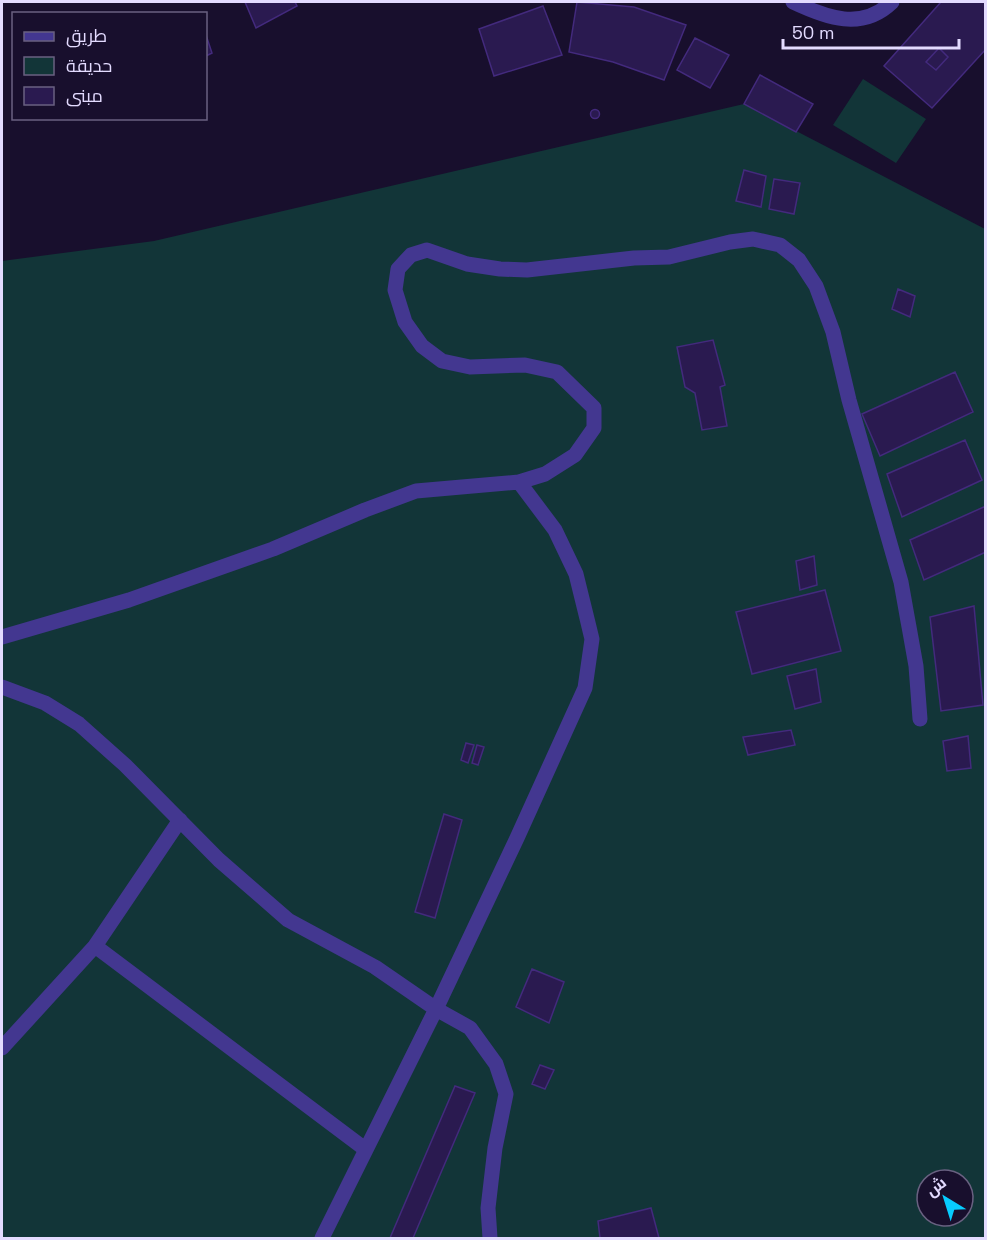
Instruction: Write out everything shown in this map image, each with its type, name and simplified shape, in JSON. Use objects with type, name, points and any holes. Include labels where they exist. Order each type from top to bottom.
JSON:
[{"type":"street","points":[[793,2],[810,10],[843,19],[864,19],[881,12],[892,2]]},
{"type":"street","points":[[2,637],[129,600],[273,549],[416,491],[519,482],[545,474],[574,455],[594,428],[594,408],[557,372],[525,365],[470,367],[442,361],[422,346],[405,322],[395,290],[398,269],[411,255],[427,250],[467,264],[527,270],[634,258],[669,257],[730,242],[753,239],[780,245],[799,260],[816,286],[833,332],[849,400],[901,582],[916,666],[920,719]]},
{"type":"street","points":[[322,1239],[436,1009],[585,688],[592,639],[576,574],[555,530],[519,482]]},
{"type":"street","points":[[2,687],[45,703],[78,724],[125,765],[219,860],[288,920],[375,967],[436,1009],[470,1028],[496,1064],[506,1094],[495,1148],[488,1208],[490,1239]]},
{"type":"street","points":[[2,1048],[95,946],[180,820]]},
{"type":"street","points":[[95,946],[365,1149]]},
{"type":"green space","points":[[863,79],[926,119],[896,163],[833,125]]},
{"type":"green space","points":[[744,104],[985,229],[985,1238],[2,1238],[2,261],[154,241]]},
{"type":"building","points":[[245,2],[295,2],[297,6],[256,28]]},
{"type":"building","points":[[577,2],[634,7],[686,25],[664,80],[613,62],[569,52]]},
{"type":"building","points":[[941,2],[986,2],[986,49],[932,108],[884,66]]},
{"type":"building","points":[[543,6],[562,55],[494,76],[479,29]]},
{"type":"building","points":[[207,38],[212,53],[207,56]]},
{"type":"building","points":[[695,38],[729,55],[710,88],[677,70]]},
{"type":"building","points":[[939,48],[948,57],[936,70],[926,62]]},
{"type":"building","points":[[760,75],[813,104],[796,132],[744,104]]},
{"type":"building","points":[[595,109],[600,114],[595,119],[590,114]]},
{"type":"building","points":[[744,170],[766,176],[761,207],[736,201]]},
{"type":"building","points":[[774,179],[800,183],[794,214],[769,209]]},
{"type":"building","points":[[898,289],[915,296],[910,317],[892,309]]},
{"type":"building","points":[[713,340],[725,385],[720,387],[727,426],[702,430],[695,393],[685,387],[677,347]]},
{"type":"building","points":[[955,372],[973,412],[880,456],[862,414]]},
{"type":"building","points":[[965,440],[982,480],[902,517],[887,474]]},
{"type":"building","points":[[986,506],[986,552],[924,580],[910,540]]},
{"type":"building","points":[[814,556],[817,585],[800,590],[796,561]]},
{"type":"building","points":[[825,590],[841,651],[752,674],[736,612]]},
{"type":"building","points":[[974,606],[983,705],[941,711],[930,617]]},
{"type":"building","points":[[816,669],[821,702],[795,709],[787,676]]},
{"type":"building","points":[[791,730],[795,745],[748,755],[743,737]]},
{"type":"building","points":[[968,736],[971,768],[947,771],[943,741]]},
{"type":"building","points":[[466,743],[474,745],[468,763],[461,760]]},
{"type":"building","points":[[477,745],[484,747],[478,765],[472,763]]},
{"type":"building","points":[[444,814],[462,820],[435,918],[415,912]]},
{"type":"building","points":[[532,969],[564,982],[549,1023],[516,1007]]},
{"type":"building","points":[[540,1065],[554,1070],[545,1089],[532,1084]]},
{"type":"building","points":[[455,1086],[475,1093],[413,1238],[390,1238]]},
{"type":"building","points":[[651,1208],[659,1238],[600,1238],[598,1221]]}]
